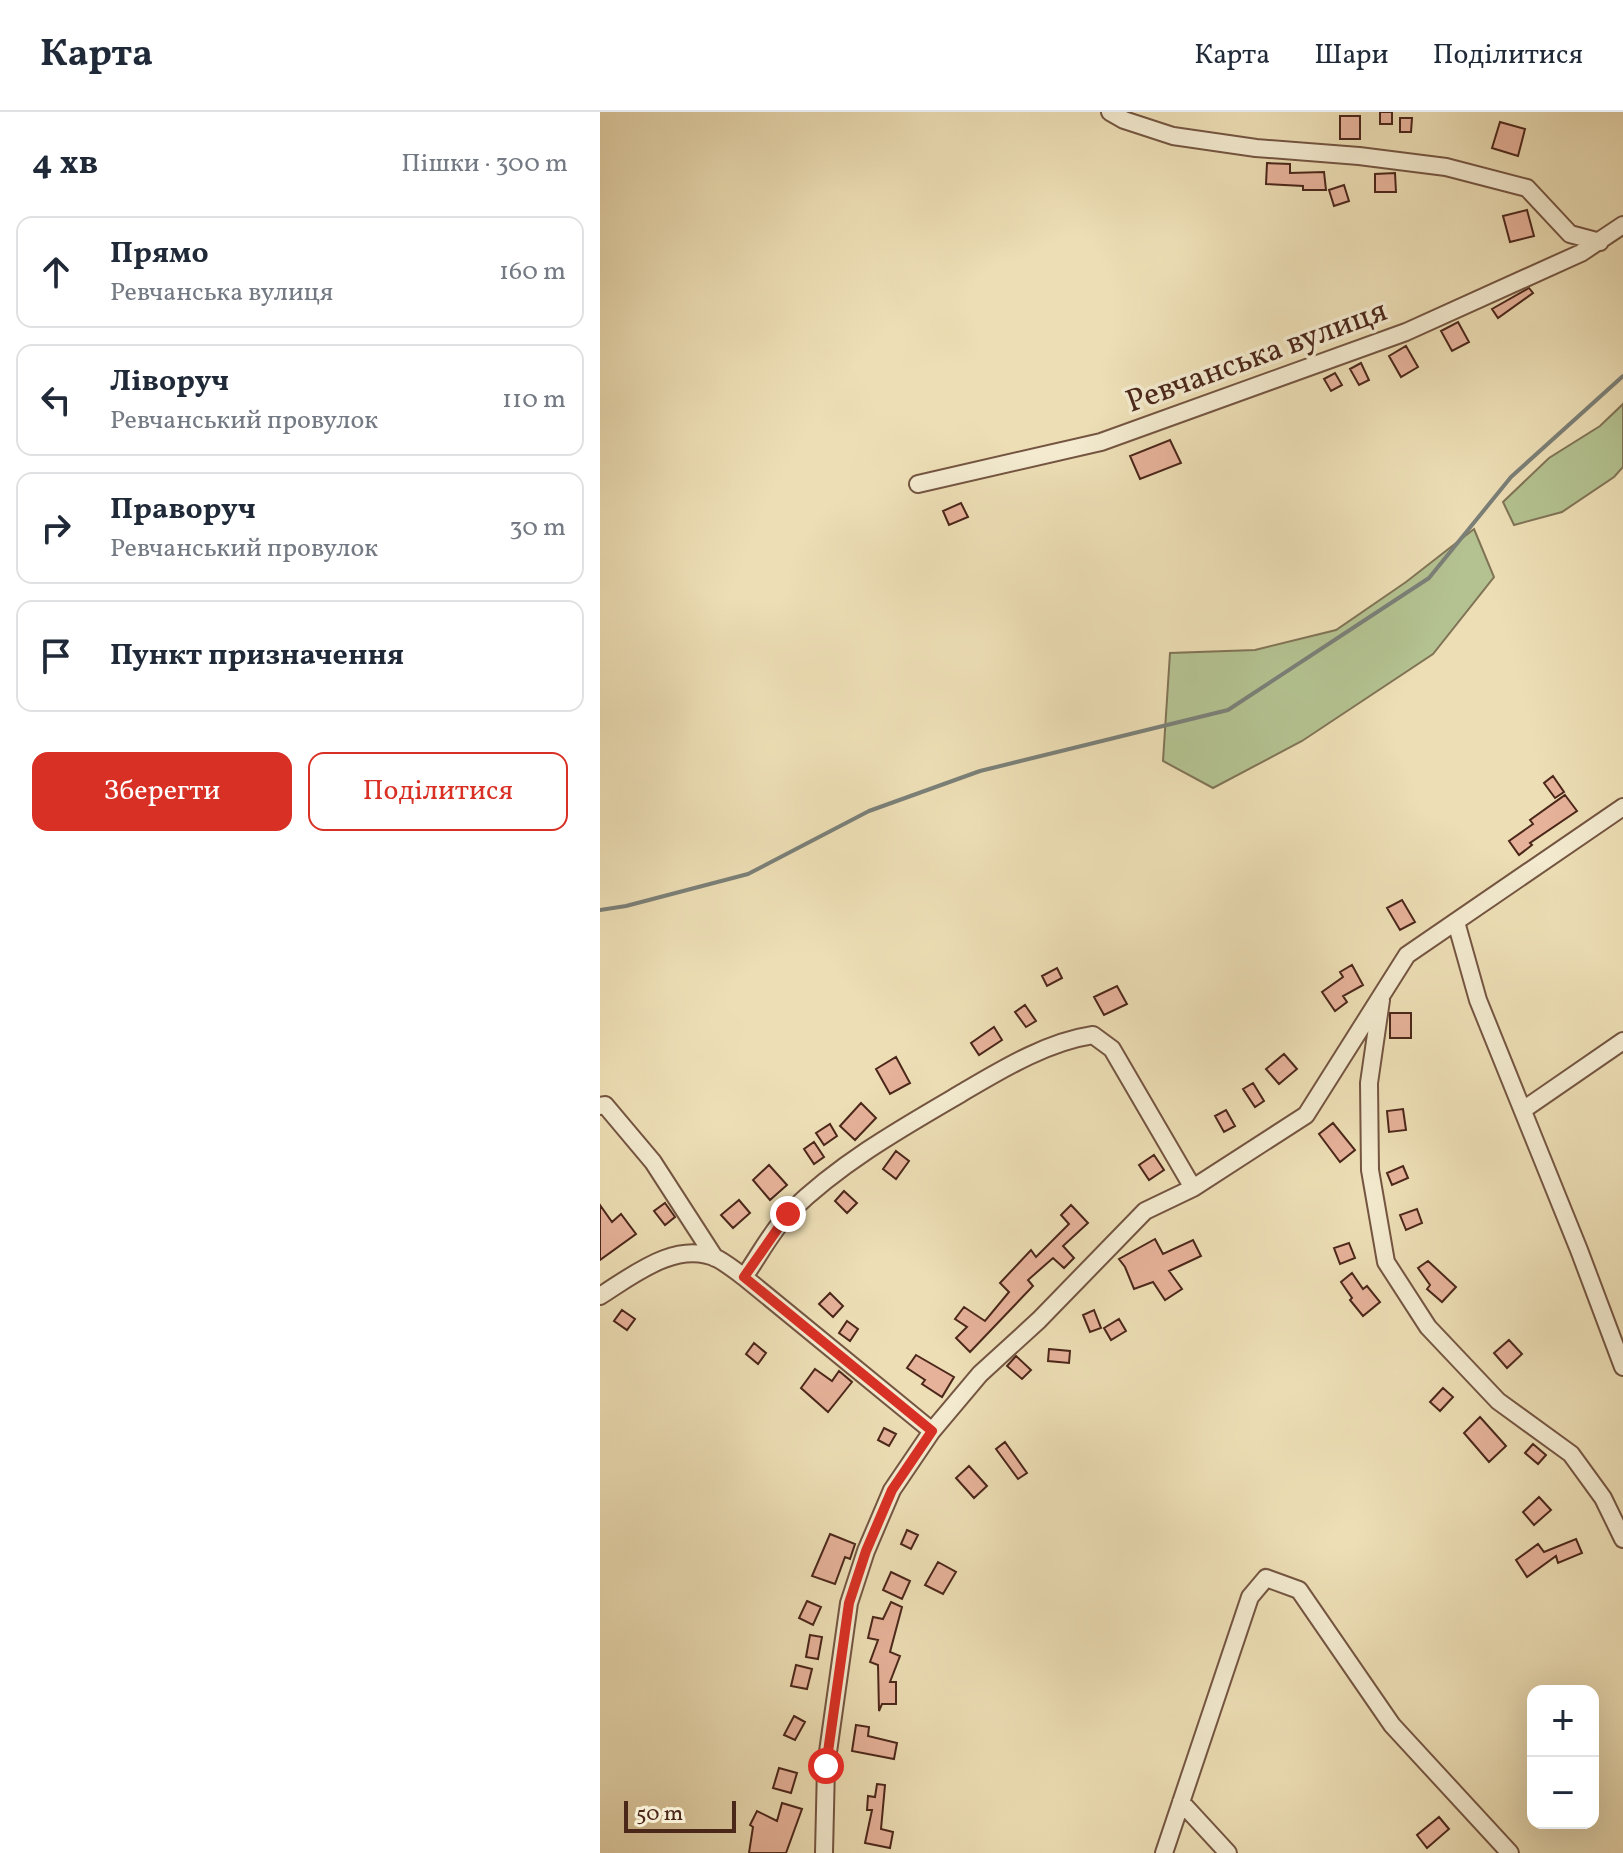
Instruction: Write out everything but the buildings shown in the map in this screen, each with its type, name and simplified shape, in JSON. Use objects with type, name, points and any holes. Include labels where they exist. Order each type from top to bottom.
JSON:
[{"type":"street","points":[[1110,112],[1124,120],[1173,136],[1256,148],[1446,167],[1527,188],[1570,234],[1600,242]]},
{"type":"street","name":"Ревчанська вулиця","points":[[918,484],[1101,442],[1406,332],[1581,253],[1623,225]]},
{"type":"street","points":[[824,1853],[826,1766],[849,1603],[866,1551],[892,1490],[932,1431],[980,1374],[1039,1320],[1145,1211],[1193,1188],[1306,1115],[1407,955],[1623,807]]},
{"type":"street","points":[[1456,922],[1478,1000],[1623,1366]]},
{"type":"street","points":[[1382,995],[1369,1083],[1370,1170],[1386,1262],[1428,1327],[1498,1401],[1571,1454],[1603,1498],[1623,1539]]},
{"type":"street","points":[[744,1277],[788,1214],[843,1168],[879,1142],[991,1076],[1067,1038],[1093,1035],[1112,1049],[1193,1188]]},
{"type":"street","points":[[1523,1110],[1623,1041]]},
{"type":"street","points":[[600,1106],[605,1105],[653,1162],[715,1258]]},
{"type":"street","points":[[600,1296],[669,1256],[694,1254],[715,1258],[744,1277],[932,1431]]},
{"type":"street","points":[[1164,1853],[1250,1597],[1266,1578],[1299,1590],[1392,1725],[1510,1853]]},
{"type":"street","points":[[1181,1802],[1228,1853]]},
{"type":"green space","points":[[1623,404],[1623,467],[1614,477],[1562,512],[1514,525],[1503,502],[1549,458],[1600,426]]},
{"type":"green space","points":[[1474,529],[1494,577],[1433,654],[1302,741],[1213,788],[1163,761],[1170,653],[1255,650],[1336,630],[1406,582]]},
{"type":"waterway","points":[[600,910],[748,874],[869,811],[980,771],[1228,710],[1429,578],[1511,477],[1623,376]]},
{"type":"route","points":[[788,1214],[744,1277],[932,1431],[892,1490],[866,1551],[849,1603],[826,1766]]}]
